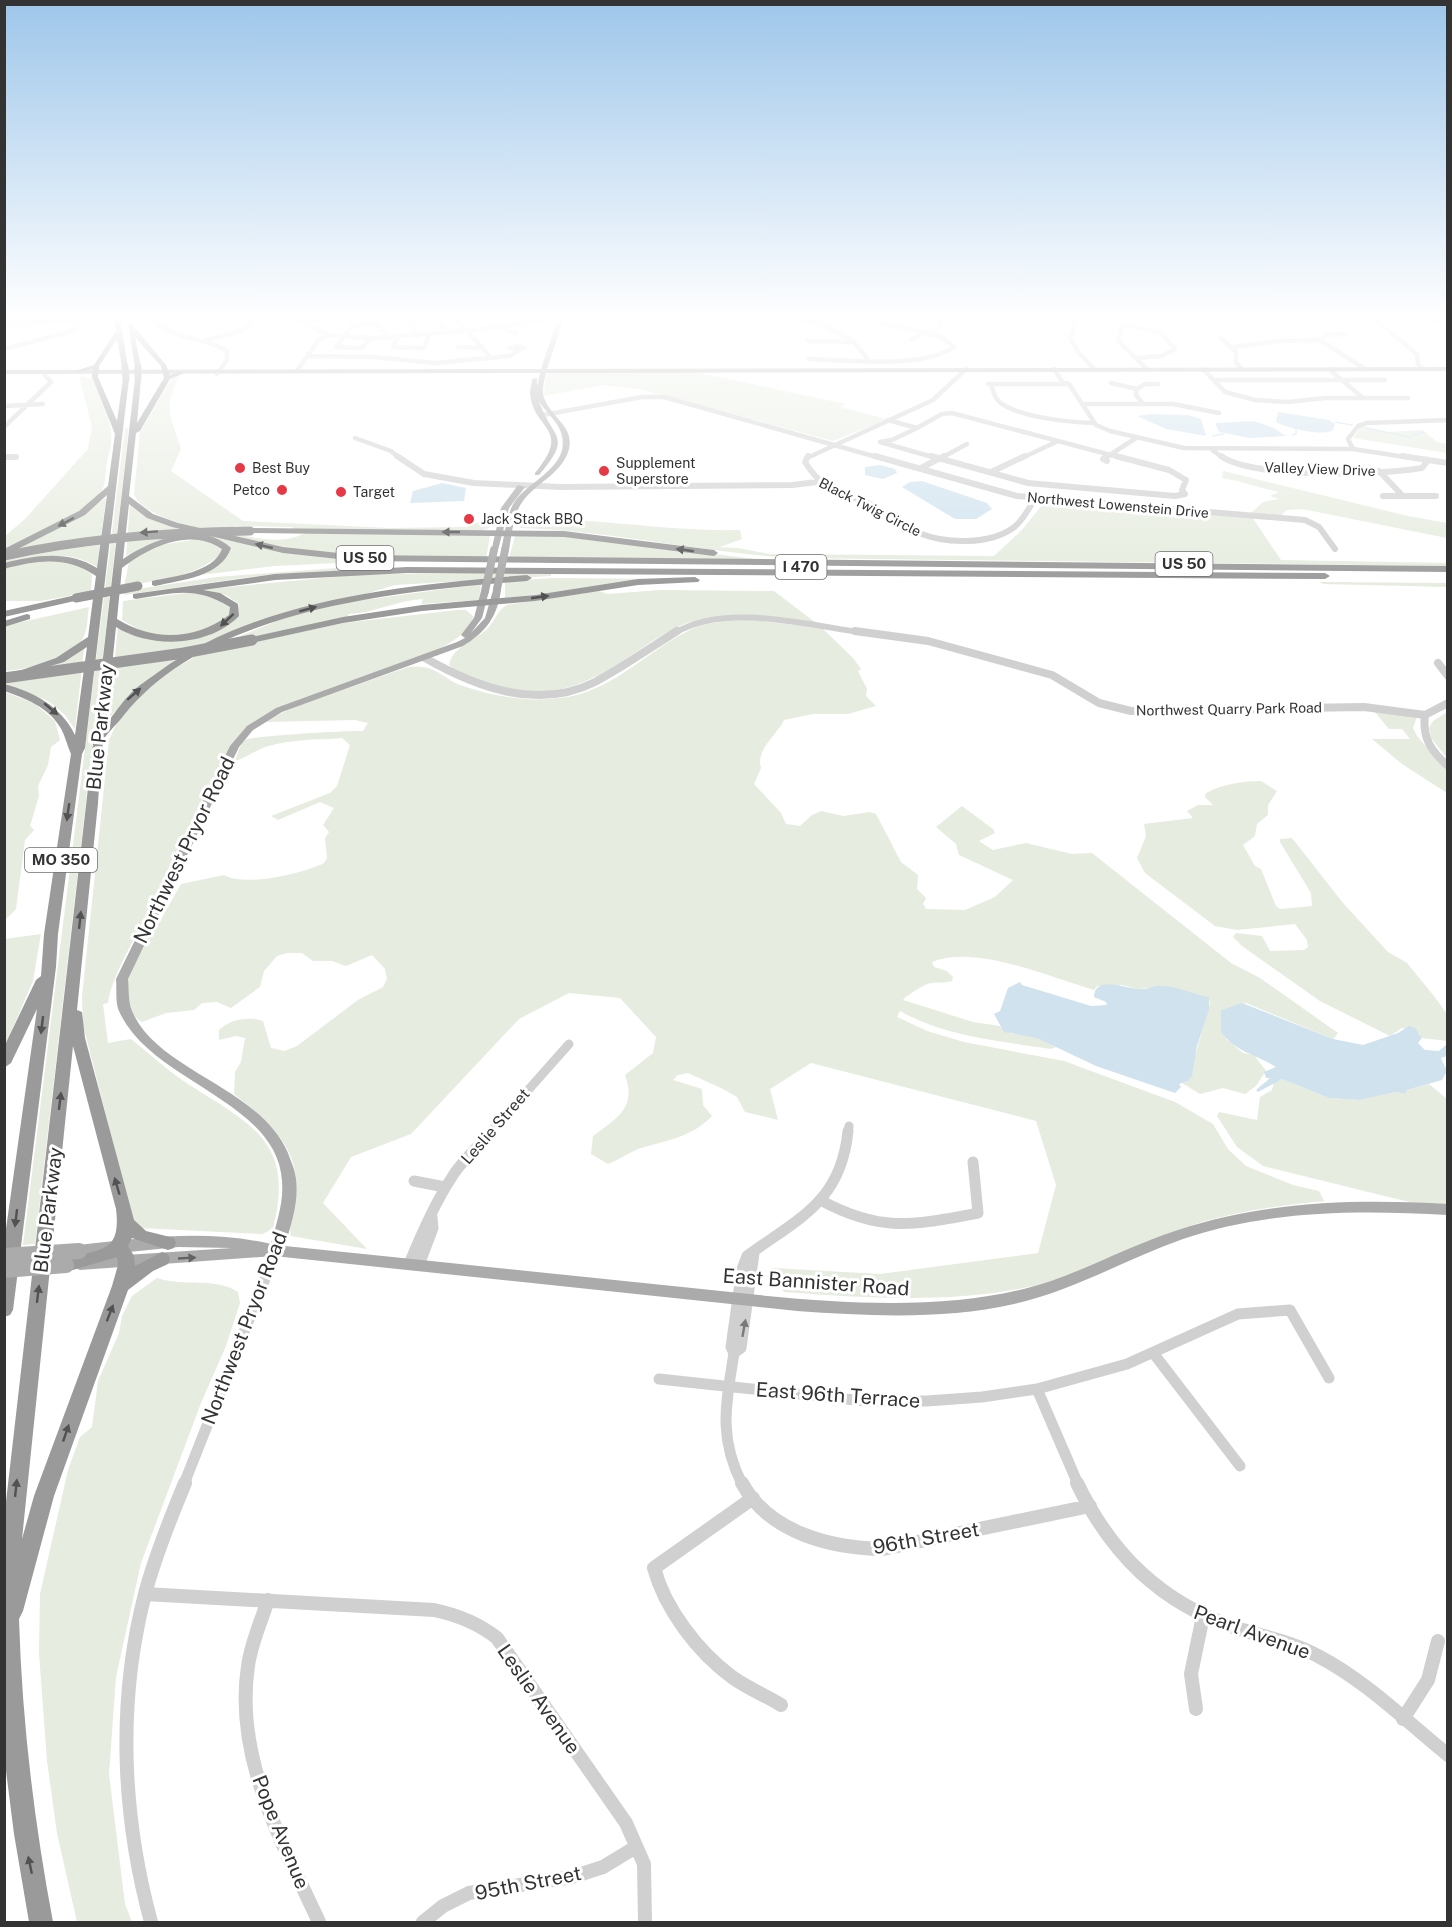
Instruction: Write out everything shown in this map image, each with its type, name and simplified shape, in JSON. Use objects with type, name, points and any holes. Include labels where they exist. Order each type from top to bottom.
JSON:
[{"type":"highway","points":[[109,408],[118,432]]},
{"type":"highway","name":"Blue Parkway","points":[[4,1310],[49,967],[51,934],[76,754],[79,748],[122,408]]},
{"type":"highway","name":"Blue Parkway","points":[[41,1923],[27,1852],[16,1774],[7,1630],[9,1569],[15,1497],[135,408]]},
{"type":"highway","points":[[132,439],[148,408]]},
{"type":"highway","points":[[4,554],[82,513],[112,487]]},
{"type":"highway","name":"US 50","points":[[125,497],[150,516],[175,525],[283,550],[329,556],[1448,570]]},
{"type":"highway","points":[[4,554],[129,534],[250,531],[498,533],[510,528],[714,553],[806,561]]},
{"type":"highway","points":[[118,567],[130,556],[150,546],[177,538],[211,539],[227,548],[224,558],[205,570],[155,588]]},
{"type":"highway","points":[[4,566],[37,559],[68,559],[81,561],[100,574]]},
{"type":"highway","name":"I 470","points":[[4,623],[76,602],[155,588],[277,569],[379,564],[1448,570]]},
{"type":"highway","name":"I 470","points":[[155,588],[275,577],[396,570],[1448,577]]},
{"type":"highway","points":[[4,678],[184,653],[357,618],[638,582],[1112,574]]},
{"type":"highway","points":[[99,741],[113,717],[137,691],[192,655],[253,627],[324,604],[408,589],[539,577],[808,578]]},
{"type":"highway","points":[[111,620],[133,634],[175,639],[218,628],[234,616],[235,612],[231,602],[217,595],[155,588]]},
{"type":"highway","points":[[4,604],[56,602]]},
{"type":"highway","name":"I 470","points":[[4,614],[56,602],[76,602]]},
{"type":"highway","points":[[357,618],[458,608],[474,611],[478,618]]},
{"type":"highway","points":[[4,674],[48,665],[92,639]]},
{"type":"highway","points":[[4,687],[33,696],[55,711],[73,737],[76,754]]},
{"type":"highway","points":[[4,1063],[49,967]]},
{"type":"highway","points":[[7,1630],[44,1496],[121,1286],[127,1224],[78,1038],[74,978]]},
{"type":"highway","points":[[121,1286],[165,1251],[127,1224]]},
{"type":"highway","points":[[66,1265],[102,1256],[123,1254]]},
{"type":"main road","name":"Northwest Pryor Road","points":[[425,658],[457,642],[468,633],[478,618],[505,508],[522,485],[538,473],[554,453],[555,434],[539,408]]},
{"type":"main road","name":"Northwest Pryor Road","points":[[276,1251],[290,1196],[288,1169],[281,1149],[262,1123],[138,1033],[121,1005],[122,979],[235,746],[245,733],[279,710],[460,645],[477,634],[490,619],[496,602],[516,506],[557,465],[566,447],[566,434],[547,408]]},
{"type":"main road","name":"East Bannister Road","points":[[4,1256],[79,1251],[123,1254],[165,1251],[276,1251],[870,1310],[954,1307],[1044,1290],[1086,1276],[1177,1235],[1216,1222],[1266,1212],[1341,1206],[1448,1210]]},
{"type":"main road","points":[[4,1270],[66,1265]]},
{"type":"street","points":[[4,427],[22,408]]},
{"type":"street","name":"Northwest Lowenstein Drive","points":[[543,415],[581,408]]},
{"type":"street","name":"Northwest Lowenstein Drive","points":[[704,408],[1007,494],[1035,499],[1305,520],[1319,527],[1335,549]]},
{"type":"street","points":[[834,444],[915,408]]},
{"type":"street","points":[[1015,408],[1068,421],[1094,423],[1104,429],[1178,448],[1353,449],[1448,463]]},
{"type":"street","points":[[1084,408],[1094,423]]},
{"type":"street","points":[[1201,408],[1220,412]]},
{"type":"street","points":[[946,412],[1056,442],[1175,472],[1186,480],[1186,485],[1182,490],[1185,494],[1175,496],[1028,483],[880,442],[891,440],[946,412]]},
{"type":"street","points":[[888,420],[917,428]]},
{"type":"street","points":[[1439,420],[1448,427]]},
{"type":"street","points":[[1353,449],[1348,440],[1362,424],[1384,421],[1448,420]]},
{"type":"street","points":[[355,438],[391,451],[413,469],[429,476],[474,483],[534,486],[792,485],[818,482]]},
{"type":"street","points":[[1107,462],[1103,459],[1107,454],[1136,438]]},
{"type":"street","points":[[991,472],[1056,442]]},
{"type":"street","name":"Black Twig Circle","points":[[834,444],[808,456],[805,462],[818,482],[839,494],[867,503],[920,534],[953,540],[1001,535],[1013,528],[1035,499]]},
{"type":"street","points":[[921,468],[968,444]]},
{"type":"street","name":"Valley View Drive","points":[[1211,449],[1225,459],[1270,470],[1417,469],[1425,466],[1428,460]]},
{"type":"street","points":[[4,457],[16,457]]},
{"type":"street","points":[[1379,471],[1401,494]]},
{"type":"street","points":[[1066,487],[1068,479]]},
{"type":"street","points":[[1383,496],[1401,494],[1436,496]]},
{"type":"street","name":"Northwest Quarry Park Road","points":[[425,658],[459,677],[493,689],[524,695],[551,695],[593,683],[683,628],[714,619],[745,618],[928,641],[1052,675],[1100,703],[1131,711],[1364,707],[1425,715]]},
{"type":"street","points":[[1438,663],[1448,676]]},
{"type":"street","points":[[1448,704],[1425,715],[1423,737],[1426,744],[1448,766]]},
{"type":"street","name":"Leslie Street","points":[[414,1265],[432,1228],[432,1217],[445,1187],[458,1168],[569,1044]]},
{"type":"street","points":[[849,1126],[845,1162],[839,1178],[822,1201],[859,1220],[881,1226],[915,1225],[978,1213],[973,1162]]},
{"type":"street","points":[[414,1181],[445,1187]]},
{"type":"street","name":"96th Street","points":[[822,1201],[771,1236],[754,1253],[743,1299],[741,1348],[734,1353],[725,1420],[727,1448],[738,1475],[753,1498],[776,1519],[795,1532],[834,1546],[865,1550],[893,1547],[1090,1506]]},
{"type":"street","name":"Northwest Pryor Road","points":[[151,1923],[129,1815],[125,1764],[130,1681],[145,1594],[163,1539],[276,1251]]},
{"type":"street","name":"East 96th Terrace","points":[[659,1379],[865,1401],[927,1401],[982,1397],[1037,1389],[1101,1372],[1155,1354],[1238,1314],[1290,1310],[1329,1378]]},
{"type":"street","points":[[1155,1354],[1240,1466]]},
{"type":"street","name":"Pearl Avenue","points":[[1037,1389],[1102,1530],[1136,1570],[1169,1597],[1203,1616],[1226,1625],[1280,1639],[1320,1656],[1448,1755]]},
{"type":"street","points":[[753,1498],[654,1568],[663,1597],[714,1661],[732,1677],[781,1705]]},
{"type":"street","name":"Leslie Avenue","points":[[145,1594],[434,1610],[456,1614],[486,1629],[497,1638],[626,1823],[646,1877],[645,1923]]},
{"type":"street","name":"Pope Avenue","points":[[268,1600],[248,1664],[245,1699],[251,1752],[264,1801],[319,1923]]},
{"type":"street","points":[[1196,1709],[1191,1693],[1192,1669],[1203,1616]]},
{"type":"street","points":[[1402,1719],[1428,1680],[1438,1641]]},
{"type":"street","name":"95th Street","points":[[423,1923],[442,1906],[469,1893],[572,1877],[603,1867],[636,1847]]},
{"type":"shaded area","points":[[87,408],[105,408],[110,427],[111,447],[104,486],[98,497],[92,504],[5,552],[5,536],[24,520],[88,449],[92,427]]},
{"type":"shaded area","points":[[154,408],[170,408],[181,449],[171,471],[243,521],[389,528],[466,527],[492,517],[489,528],[480,531],[296,530],[292,527],[234,526],[228,532],[277,540],[296,537],[304,533],[487,535],[490,536],[486,558],[367,557],[315,551],[240,539],[170,520],[146,508],[134,494],[140,432]]},
{"type":"shaded area","points":[[710,408],[844,408],[887,419],[833,441]]},
{"type":"shaded area","points":[[1361,426],[1387,432],[1423,430],[1437,442],[1447,444],[1447,453],[1353,438]]},
{"type":"shaded area","points":[[125,428],[129,428],[35,1244],[23,1245]]},
{"type":"shaded area","points":[[1223,471],[1408,516],[1447,523],[1447,538],[1302,509],[1287,510],[1279,517],[1250,514],[1263,502],[1279,499],[1270,496],[1279,492],[1222,478]]},
{"type":"shaded area","points":[[106,498],[97,567],[86,561],[63,556],[40,557],[5,564],[5,555],[72,521]]},
{"type":"shaded area","points":[[130,502],[146,515],[277,550],[379,561],[274,566],[192,576],[217,565],[229,554],[228,546],[220,541],[201,537],[180,538],[151,544],[126,556]]},
{"type":"shaded area","points":[[1063,503],[1252,517],[1281,560],[1447,563],[1447,566],[795,558],[726,552],[590,533],[521,528],[516,525],[516,516],[689,529],[740,530],[742,539],[720,547],[690,546],[738,548],[769,554],[994,556],[1021,531],[1043,504]]},
{"type":"shaded area","points":[[515,536],[562,536],[756,559],[509,558]]},
{"type":"shaded area","points":[[198,539],[210,541],[222,548],[223,552],[212,561],[189,573],[124,586],[129,562],[155,546]]},
{"type":"shaded area","points":[[77,561],[92,573],[91,592],[41,601],[5,601],[5,567],[23,562]]},
{"type":"shaded area","points":[[363,566],[362,569],[250,577],[124,595],[124,591],[217,577]]},
{"type":"shaded area","points":[[551,573],[551,576],[395,585],[224,637],[126,700],[109,718],[118,626],[148,638],[167,638],[215,629],[238,617],[239,604],[226,595],[197,590],[366,574]]},
{"type":"shaded area","points":[[553,578],[664,579],[505,598],[505,581]]},
{"type":"shaded area","points":[[1320,582],[1447,583],[1448,587],[1323,584]]},
{"type":"shaded area","points":[[481,584],[479,600],[421,604],[423,599],[413,600],[349,614],[347,618],[214,647],[284,618],[369,597],[372,599]]},
{"type":"shaded area","points":[[660,590],[774,591],[816,623],[739,616],[694,621],[662,635],[593,678],[559,690],[520,691],[498,686],[466,676],[449,665],[455,653],[484,632],[507,605],[598,591],[608,594]]},
{"type":"shaded area","points":[[186,593],[209,594],[232,605],[229,619],[187,636],[151,636],[122,620],[123,601]]},
{"type":"shaded area","points":[[89,607],[84,636],[76,648],[47,663],[5,671],[4,626]]},
{"type":"shaded area","points":[[466,610],[474,617],[467,629],[453,641],[435,651],[278,709],[229,750],[172,860],[166,875],[168,878],[124,958],[116,975],[108,1003],[103,1004],[108,1043],[131,1039],[181,1079],[249,1125],[263,1139],[273,1155],[278,1175],[278,1199],[273,1228],[263,1234],[141,1228],[133,1221],[83,1025],[82,997],[109,740],[123,709],[166,674],[201,653],[344,623]]},
{"type":"shaded area","points":[[750,620],[822,628],[861,669],[858,671],[867,689],[866,696],[876,706],[848,714],[813,714],[784,720],[761,755],[761,768],[754,784],[781,813],[786,824],[800,826],[812,815],[821,811],[843,816],[870,812],[876,814],[901,862],[918,875],[917,889],[926,898],[923,904],[926,909],[965,910],[995,897],[1013,880],[959,855],[956,844],[936,827],[962,806],[993,829],[995,833],[979,841],[993,850],[1026,843],[1072,854],[1092,853],[1231,963],[1260,978],[1338,1033],[1333,1039],[1246,1003],[1221,1010],[1226,1039],[1243,1053],[1254,1055],[1266,1071],[1256,1086],[1245,1094],[1223,1088],[1200,1094],[1182,1083],[1188,1081],[1210,1003],[1208,997],[1165,987],[1138,989],[1122,985],[1097,986],[1094,990],[1013,964],[969,957],[950,958],[932,962],[934,967],[947,971],[953,977],[952,981],[927,984],[903,1000],[973,1022],[1000,1026],[1009,1033],[1035,1036],[1056,1047],[1051,1049],[974,1037],[936,1027],[900,1011],[897,1017],[927,1031],[964,1042],[1064,1061],[1175,1102],[1213,1124],[1228,1149],[1246,1166],[1293,1185],[1319,1191],[1324,1201],[1234,1214],[1199,1223],[1052,1281],[1002,1292],[909,1298],[784,1292],[774,1279],[772,1268],[880,1274],[1038,1253],[1056,1185],[1036,1121],[811,1063],[770,1089],[778,1120],[745,1112],[737,1097],[688,1073],[678,1075],[673,1080],[702,1089],[703,1105],[712,1116],[687,1134],[638,1149],[608,1164],[591,1154],[593,1136],[610,1124],[622,1111],[628,1096],[625,1075],[653,1053],[656,1037],[620,998],[569,993],[519,1019],[411,1134],[351,1157],[323,1203],[367,1249],[291,1236],[291,1221],[296,1195],[293,1163],[287,1149],[269,1125],[234,1094],[235,1072],[241,1062],[245,1038],[236,1036],[219,1040],[219,1030],[228,1023],[240,1020],[263,1021],[271,1048],[284,1051],[297,1046],[358,1000],[383,987],[387,979],[385,969],[372,955],[346,966],[332,961],[313,961],[302,953],[287,953],[277,956],[264,971],[260,987],[231,1008],[217,1002],[202,1003],[194,1010],[166,1013],[142,1022],[132,1013],[127,1001],[129,975],[140,947],[152,924],[160,921],[181,884],[224,875],[245,880],[274,878],[314,867],[324,863],[327,858],[325,838],[329,832],[323,825],[334,808],[320,802],[278,820],[271,816],[330,793],[337,786],[350,745],[342,738],[293,741],[265,747],[235,761],[243,742],[251,738],[282,735],[363,731],[368,723],[355,720],[264,722],[292,708],[408,667],[426,667],[458,684],[501,696],[524,699],[560,698],[579,694],[613,680],[676,638],[699,626]]},
{"type":"shaded area","points":[[84,649],[75,729],[64,714],[48,701],[5,684],[5,675],[18,674]]},
{"type":"shaded area","points":[[5,692],[34,703],[55,721],[60,740],[51,747],[48,765],[38,786],[39,796],[30,826],[34,830],[25,840],[16,909],[5,920]]},
{"type":"shaded area","points":[[1374,711],[1417,717],[1413,728],[1417,736],[1447,771],[1447,793],[1402,764],[1372,739],[1410,739],[1402,729],[1389,729]]},
{"type":"shaded area","points":[[1447,712],[1447,758],[1431,738],[1429,728],[1433,721]]},
{"type":"shaded area","points":[[1261,781],[1277,791],[1268,805],[1268,815],[1257,824],[1255,836],[1243,845],[1255,866],[1261,869],[1276,906],[1280,909],[1312,906],[1311,893],[1280,842],[1280,839],[1292,838],[1343,903],[1388,952],[1407,963],[1434,996],[1447,1014],[1447,1041],[1422,1038],[1419,1033],[1402,1028],[1390,1036],[1320,1001],[1242,946],[1233,937],[1236,933],[1262,936],[1270,951],[1304,950],[1308,947],[1307,940],[1295,924],[1237,930],[1215,926],[1145,873],[1137,858],[1146,836],[1144,824],[1193,818],[1187,811],[1198,805],[1213,805],[1205,797],[1206,793],[1219,787]]},
{"type":"shaded area","points":[[41,934],[33,981],[5,1046],[5,939]]},
{"type":"shaded area","points":[[1282,1079],[1329,1098],[1360,1100],[1396,1092],[1405,1094],[1407,1090],[1429,1084],[1447,1099],[1447,1206],[1405,1201],[1263,1166],[1237,1147],[1217,1116],[1219,1112],[1257,1120],[1260,1097],[1272,1090],[1274,1082]]},
{"type":"shaded area","points":[[157,1278],[229,1287],[238,1292],[240,1303],[226,1346],[201,1403],[141,1563],[116,1677],[109,1774],[125,1904],[132,1922],[77,1922],[57,1833],[47,1761],[39,1653],[40,1594],[68,1470],[80,1437],[92,1427],[98,1381],[119,1333],[122,1316],[132,1296]]},
{"type":"water","points":[[1278,412],[1329,420],[1335,424],[1333,430],[1328,432],[1305,431],[1276,422]]},
{"type":"water","points":[[1188,415],[1201,419],[1206,436],[1166,429],[1137,416]]},
{"type":"water","points":[[1254,421],[1274,428],[1286,436],[1250,438],[1219,432],[1215,423]]},
{"type":"water","points":[[880,465],[895,469],[897,473],[883,479],[865,475],[865,467]]},
{"type":"water","points":[[922,481],[987,503],[992,509],[976,519],[955,519],[902,487],[910,482]]},
{"type":"water","points":[[442,483],[466,488],[464,501],[410,503],[413,491]]},
{"type":"water","points":[[1020,982],[1022,985],[1091,1006],[1107,1005],[1106,1002],[1094,997],[1096,990],[1105,984],[1143,989],[1164,986],[1209,997],[1209,1010],[1197,1046],[1192,1076],[1188,1081],[1179,1084],[1181,1087],[1175,1093],[1096,1066],[1037,1038],[1004,1032],[994,1014],[1000,1011],[1008,988]]},
{"type":"water","points":[[1242,1003],[1333,1039],[1363,1045],[1398,1033],[1409,1026],[1415,1028],[1422,1038],[1418,1043],[1425,1050],[1439,1051],[1447,1044],[1447,1056],[1441,1058],[1447,1071],[1442,1080],[1407,1090],[1405,1094],[1396,1092],[1360,1100],[1329,1098],[1282,1079],[1258,1092],[1256,1090],[1270,1078],[1266,1078],[1264,1072],[1276,1067],[1238,1048],[1221,1031],[1221,1010]]},
{"type":"waterway","points":[[1335,422],[1352,425]]},
{"type":"waterway","points":[[1366,428],[1409,437],[1424,432]]},
{"type":"waterway","points":[[1292,435],[1296,434],[1296,429]]},
{"type":"waterway","points":[[1213,436],[1223,434]]},
{"type":"place","name":"Best Buy","points":[[240,468]]},
{"type":"place","name":"Supplement Superstore","points":[[604,471]]},
{"type":"place","name":"Petco","points":[[282,490]]},
{"type":"place","name":"Target","points":[[341,492]]},
{"type":"place","name":"Jack Stack BBQ","points":[[469,519]]}]
